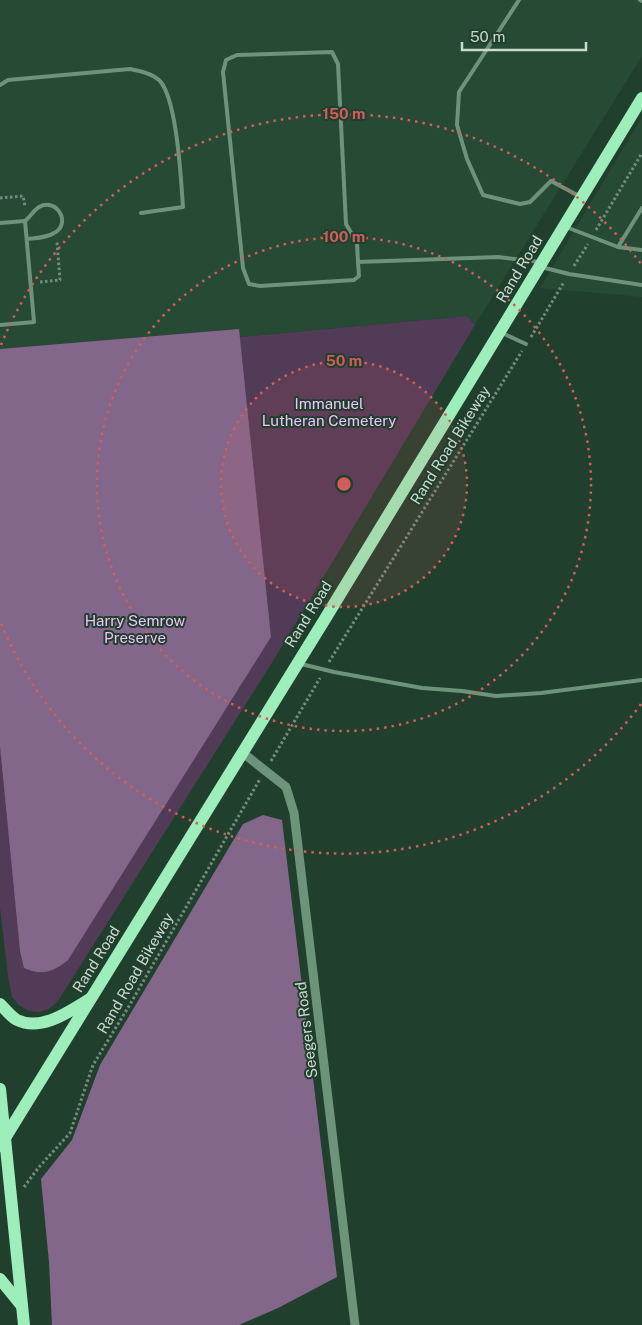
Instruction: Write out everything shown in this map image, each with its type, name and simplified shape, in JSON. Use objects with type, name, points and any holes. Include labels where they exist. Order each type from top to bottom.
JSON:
[{"type":"main road","name":"Rand Road","points":[[3,1142],[243,753],[642,98]]},
{"type":"main road","points":[[0,1004],[17,1020],[31,1023],[64,1015],[92,997]]},
{"type":"main road","points":[[0,1089],[3,1142],[24,1325]]},
{"type":"main road","points":[[0,1279],[22,1307]]},
{"type":"street","name":"Seegers Road","points":[[243,753],[286,787],[294,814],[355,1325]]},
{"type":"lane","points":[[519,0],[459,92],[457,125],[467,159],[483,195],[520,204],[530,202],[551,180],[582,197]]},
{"type":"lane","points":[[332,52],[338,64],[346,224],[356,243],[358,262],[359,276],[354,280],[260,286],[250,284],[243,268],[223,72],[226,60],[237,55],[332,52]]},
{"type":"lane","points":[[0,85],[8,80],[130,69],[147,73],[158,80],[166,89],[174,116],[182,207],[141,213]]},
{"type":"lane","points":[[0,223],[25,221],[40,206],[51,205],[61,212],[62,224],[54,234],[27,239]]},
{"type":"lane","points":[[618,247],[642,208]]},
{"type":"lane","points":[[0,325],[34,322],[25,221]]},
{"type":"lane","points":[[564,226],[618,247],[642,250]]},
{"type":"lane","points":[[358,262],[498,257],[541,265],[570,274],[642,285]]},
{"type":"lane","points":[[500,332],[526,344]]},
{"type":"lane","points":[[297,663],[324,670],[422,688],[496,696],[541,693],[642,680]]},
{"type":"path","name":"Rand Road Bikeway","points":[[278,749],[324,670],[570,274],[642,154]]},
{"type":"path","name":"Rand Road Bikeway","points":[[40,1167],[70,1133],[93,1065],[129,1006],[253,789]]},
{"type":"shaded area","points":[[0,0],[642,0],[642,56],[475,325],[467,316],[239,337],[238,329],[0,349]]},
{"type":"shaded area","points":[[642,117],[642,297],[540,288]]},
{"type":"green space","name":"Harry Semrow Preserve","points":[[467,316],[475,325],[273,661],[58,1001],[49,1009],[39,1012],[29,1011],[19,1005],[12,997],[0,908],[0,349],[239,329],[240,337]]},
{"type":"green space","name":"Harry Semrow Preserve","points":[[239,329],[271,637],[68,960],[52,970],[42,972],[24,968],[20,951],[0,746],[0,349]]},
{"type":"green space","points":[[263,815],[282,820],[337,1277],[278,1308],[239,1325],[52,1325],[49,1262],[41,1179],[72,1140],[100,1065],[243,824]]},
{"type":"park label","name":"Immanuel Lutheran Cemetery","points":[[329,412]]}]
